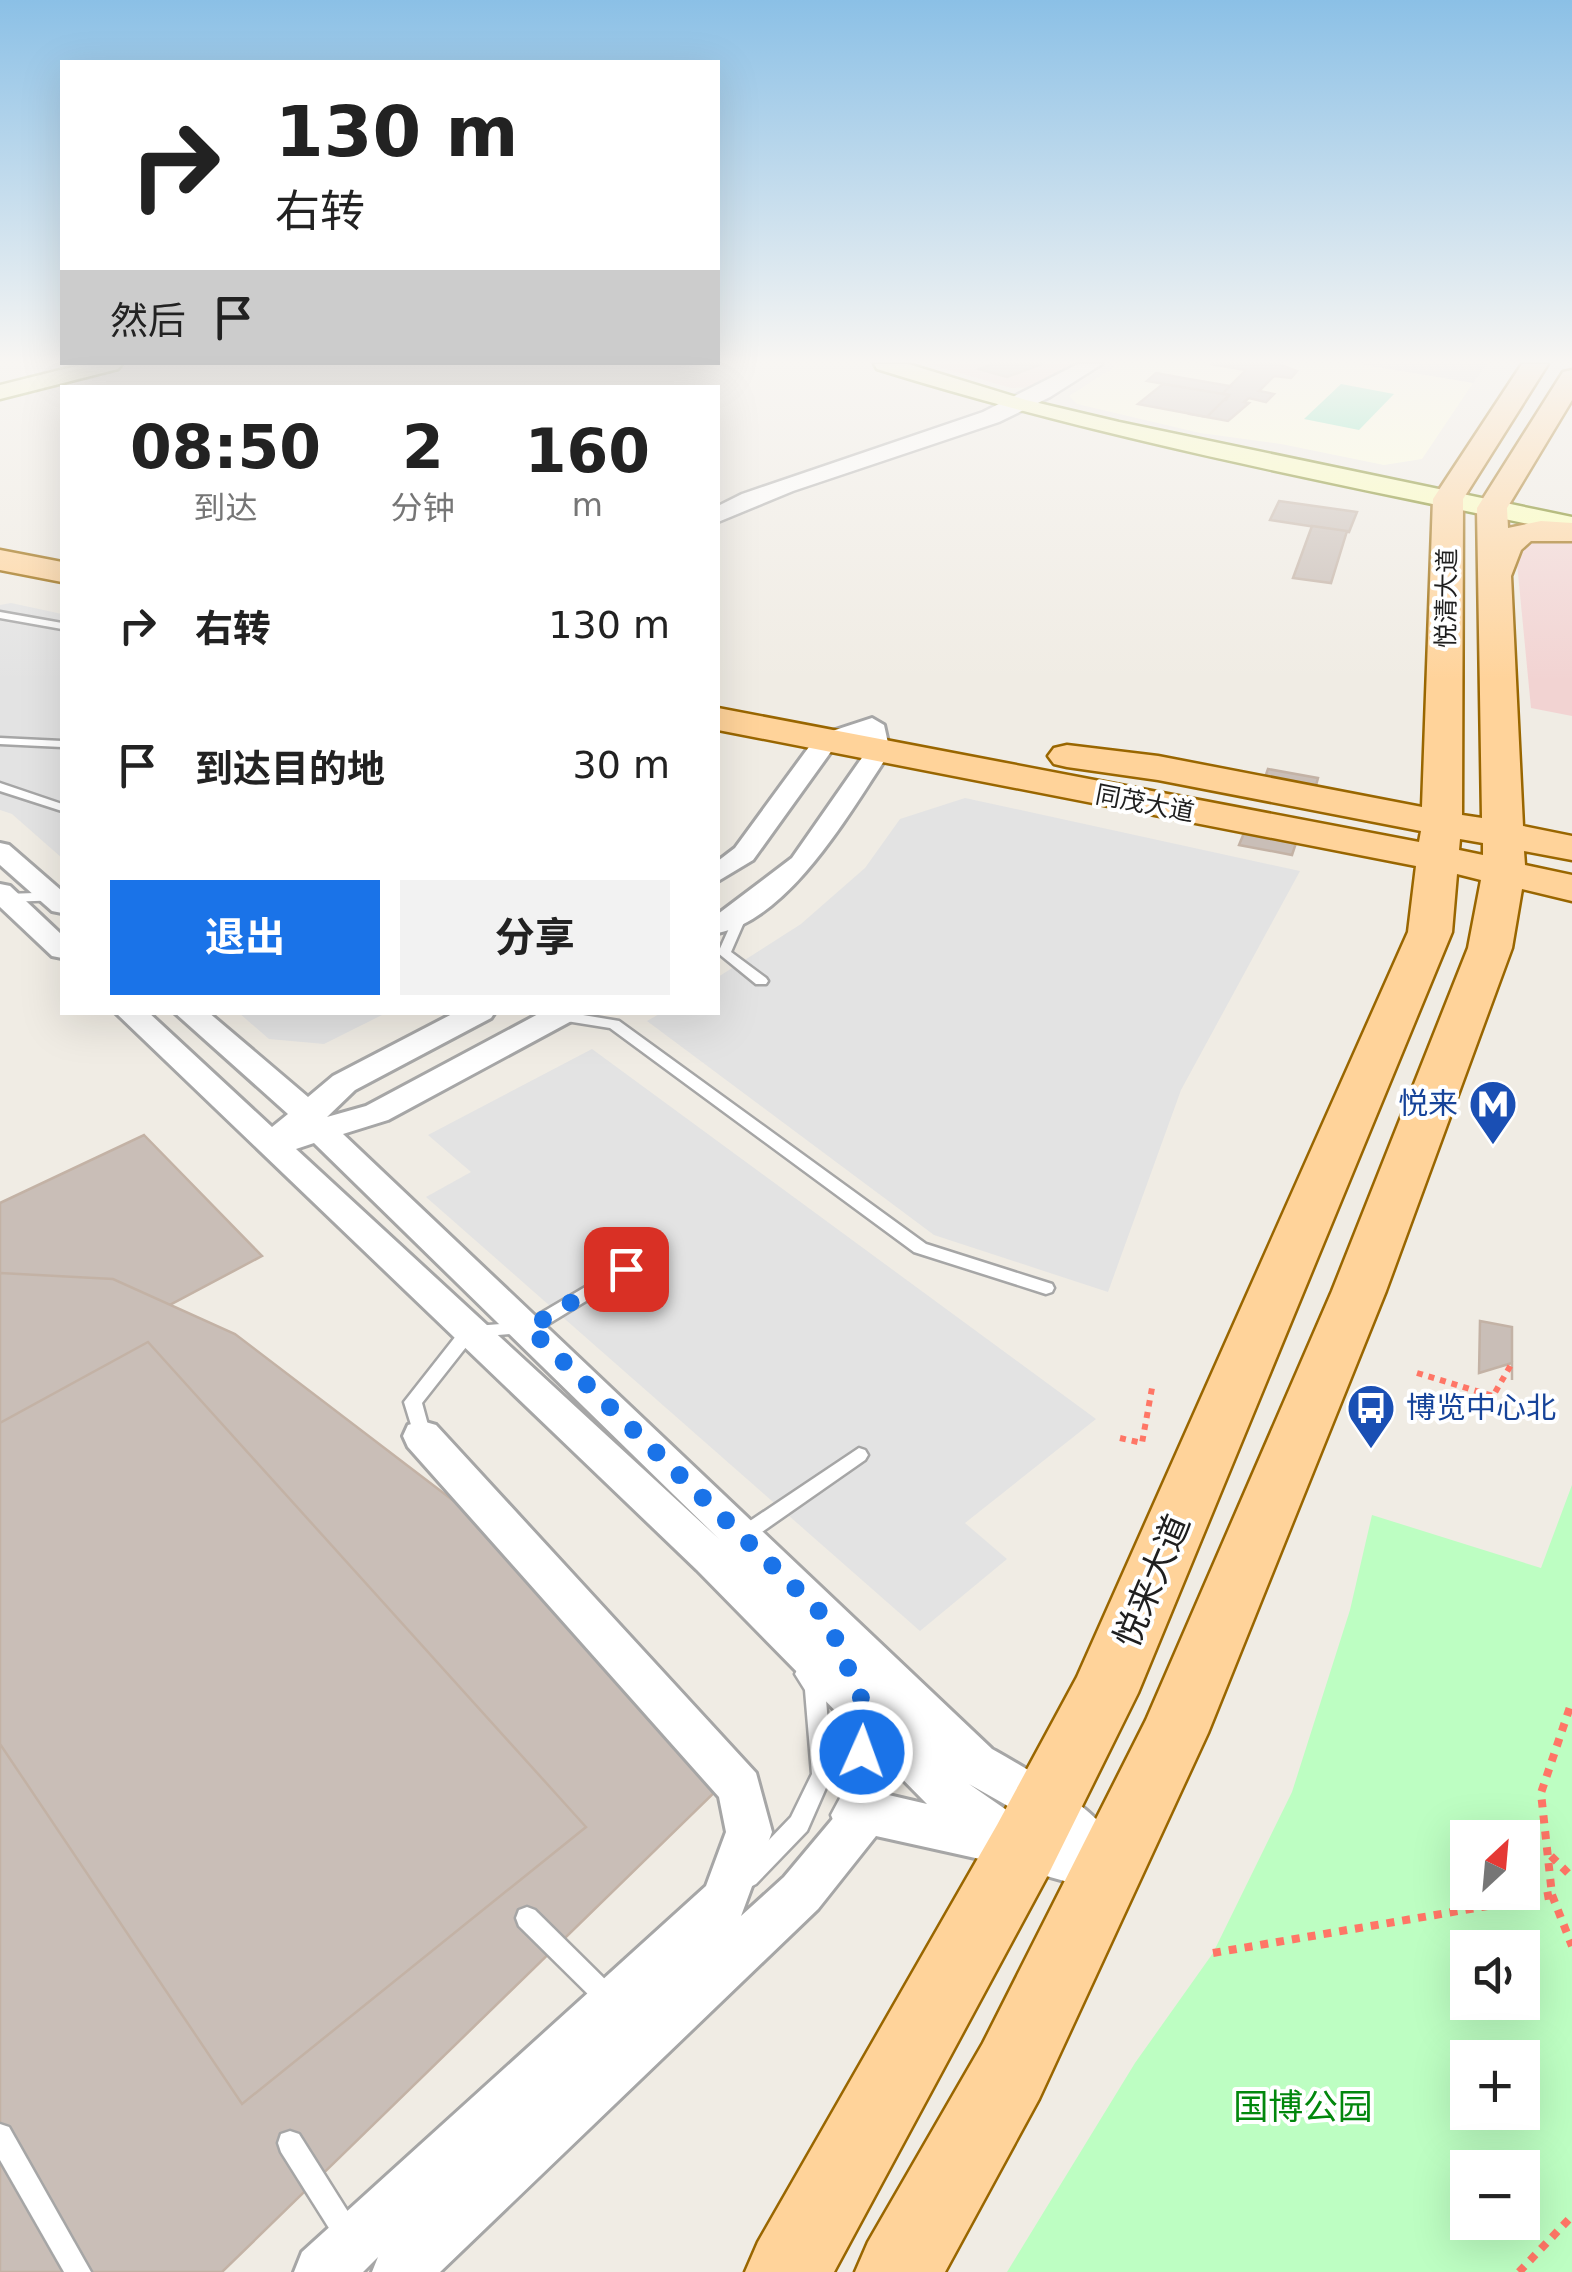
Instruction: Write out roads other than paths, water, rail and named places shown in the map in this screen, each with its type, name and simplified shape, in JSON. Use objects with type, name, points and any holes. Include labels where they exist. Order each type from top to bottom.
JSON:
[{"type":"main road","points":[[1336,470],[1494,504],[1572,515]]},
{"type":"main road","points":[[1450,495],[1466,470]]},
{"type":"main road","points":[[1494,504],[1515,470]]},
{"type":"main road","name":"悦清大道","points":[[1441,839],[1450,495]]},
{"type":"main road","points":[[1494,504],[1572,529]]},
{"type":"main road","name":"悦清大道","points":[[1494,504],[1503,852]]},
{"type":"main road","points":[[1494,577],[1504,547],[1516,534],[1572,529]]},
{"type":"main road","points":[[0,560],[60,572]]},
{"type":"main road","points":[[0,574],[60,586]]},
{"type":"main road","name":"同茂大道","points":[[720,697],[875,738],[1503,852],[1572,848]]},
{"type":"main road","name":"同茂大道","points":[[720,719],[826,741],[875,738]]},
{"type":"main road","name":"悦来大道","points":[[788,2272],[1035,1826],[1104,1693],[1430,932],[1441,839]]},
{"type":"main road","points":[[898,2272],[1011,2071],[1111,1871],[1174,1733],[1359,1292],[1490,948],[1503,852]]},
{"type":"main road","name":"同茂大道","points":[[1503,852],[1572,888]]},
{"type":"street","points":[[720,514],[778,486],[828,470]]},
{"type":"street","points":[[720,925],[802,864],[875,738]]},
{"type":"street","points":[[720,872],[744,854],[826,741]]},
{"type":"street","points":[[0,851],[60,900]]},
{"type":"street","points":[[3,895],[60,948]]},
{"type":"street","points":[[133,1015],[469,1331],[727,1547],[827,1619],[1035,1826]]},
{"type":"street","points":[[192,1015],[313,1122],[529,1328],[727,1547],[868,1714],[958,1804],[1035,1826],[1111,1871]]},
{"type":"street","points":[[313,1122],[344,1082],[474,1015]]},
{"type":"street","points":[[272,1144],[313,1122],[377,1113],[561,1015]]},
{"type":"street","points":[[337,2258],[724,1901],[749,1832],[740,1788],[422,1436]]},
{"type":"street","points":[[400,2272],[800,1893],[867,1812],[1035,1826]]},
{"type":"lane","points":[[0,616],[60,626]]},
{"type":"lane","points":[[0,742],[60,744]]},
{"type":"lane","points":[[0,788],[60,807]]},
{"type":"lane","points":[[3,895],[60,900]]},
{"type":"lane","points":[[744,910],[724,953],[761,981]]},
{"type":"lane","points":[[568,1015],[614,1024],[920,1248],[1046,1288]]},
{"type":"lane","points":[[422,1436],[413,1402],[469,1331],[529,1328],[626,1269]]},
{"type":"lane","points":[[724,1901],[799,1824],[822,1774],[815,1687],[727,1547],[858,1454]]},
{"type":"lane","points":[[800,1893],[856,1789],[868,1714],[827,1619]]},
{"type":"lane","points":[[528,1918],[612,2003]]},
{"type":"lane","points":[[0,2136],[78,2272]]},
{"type":"lane","points":[[290,2143],[337,2258]]},
{"type":"place","name":"悦来","points":[[1493,1146]]},
{"type":"place","name":"博览中心北","points":[[1371,1450]]},
{"type":"park label","name":"国博公园","points":[[1303,2107]]}]
